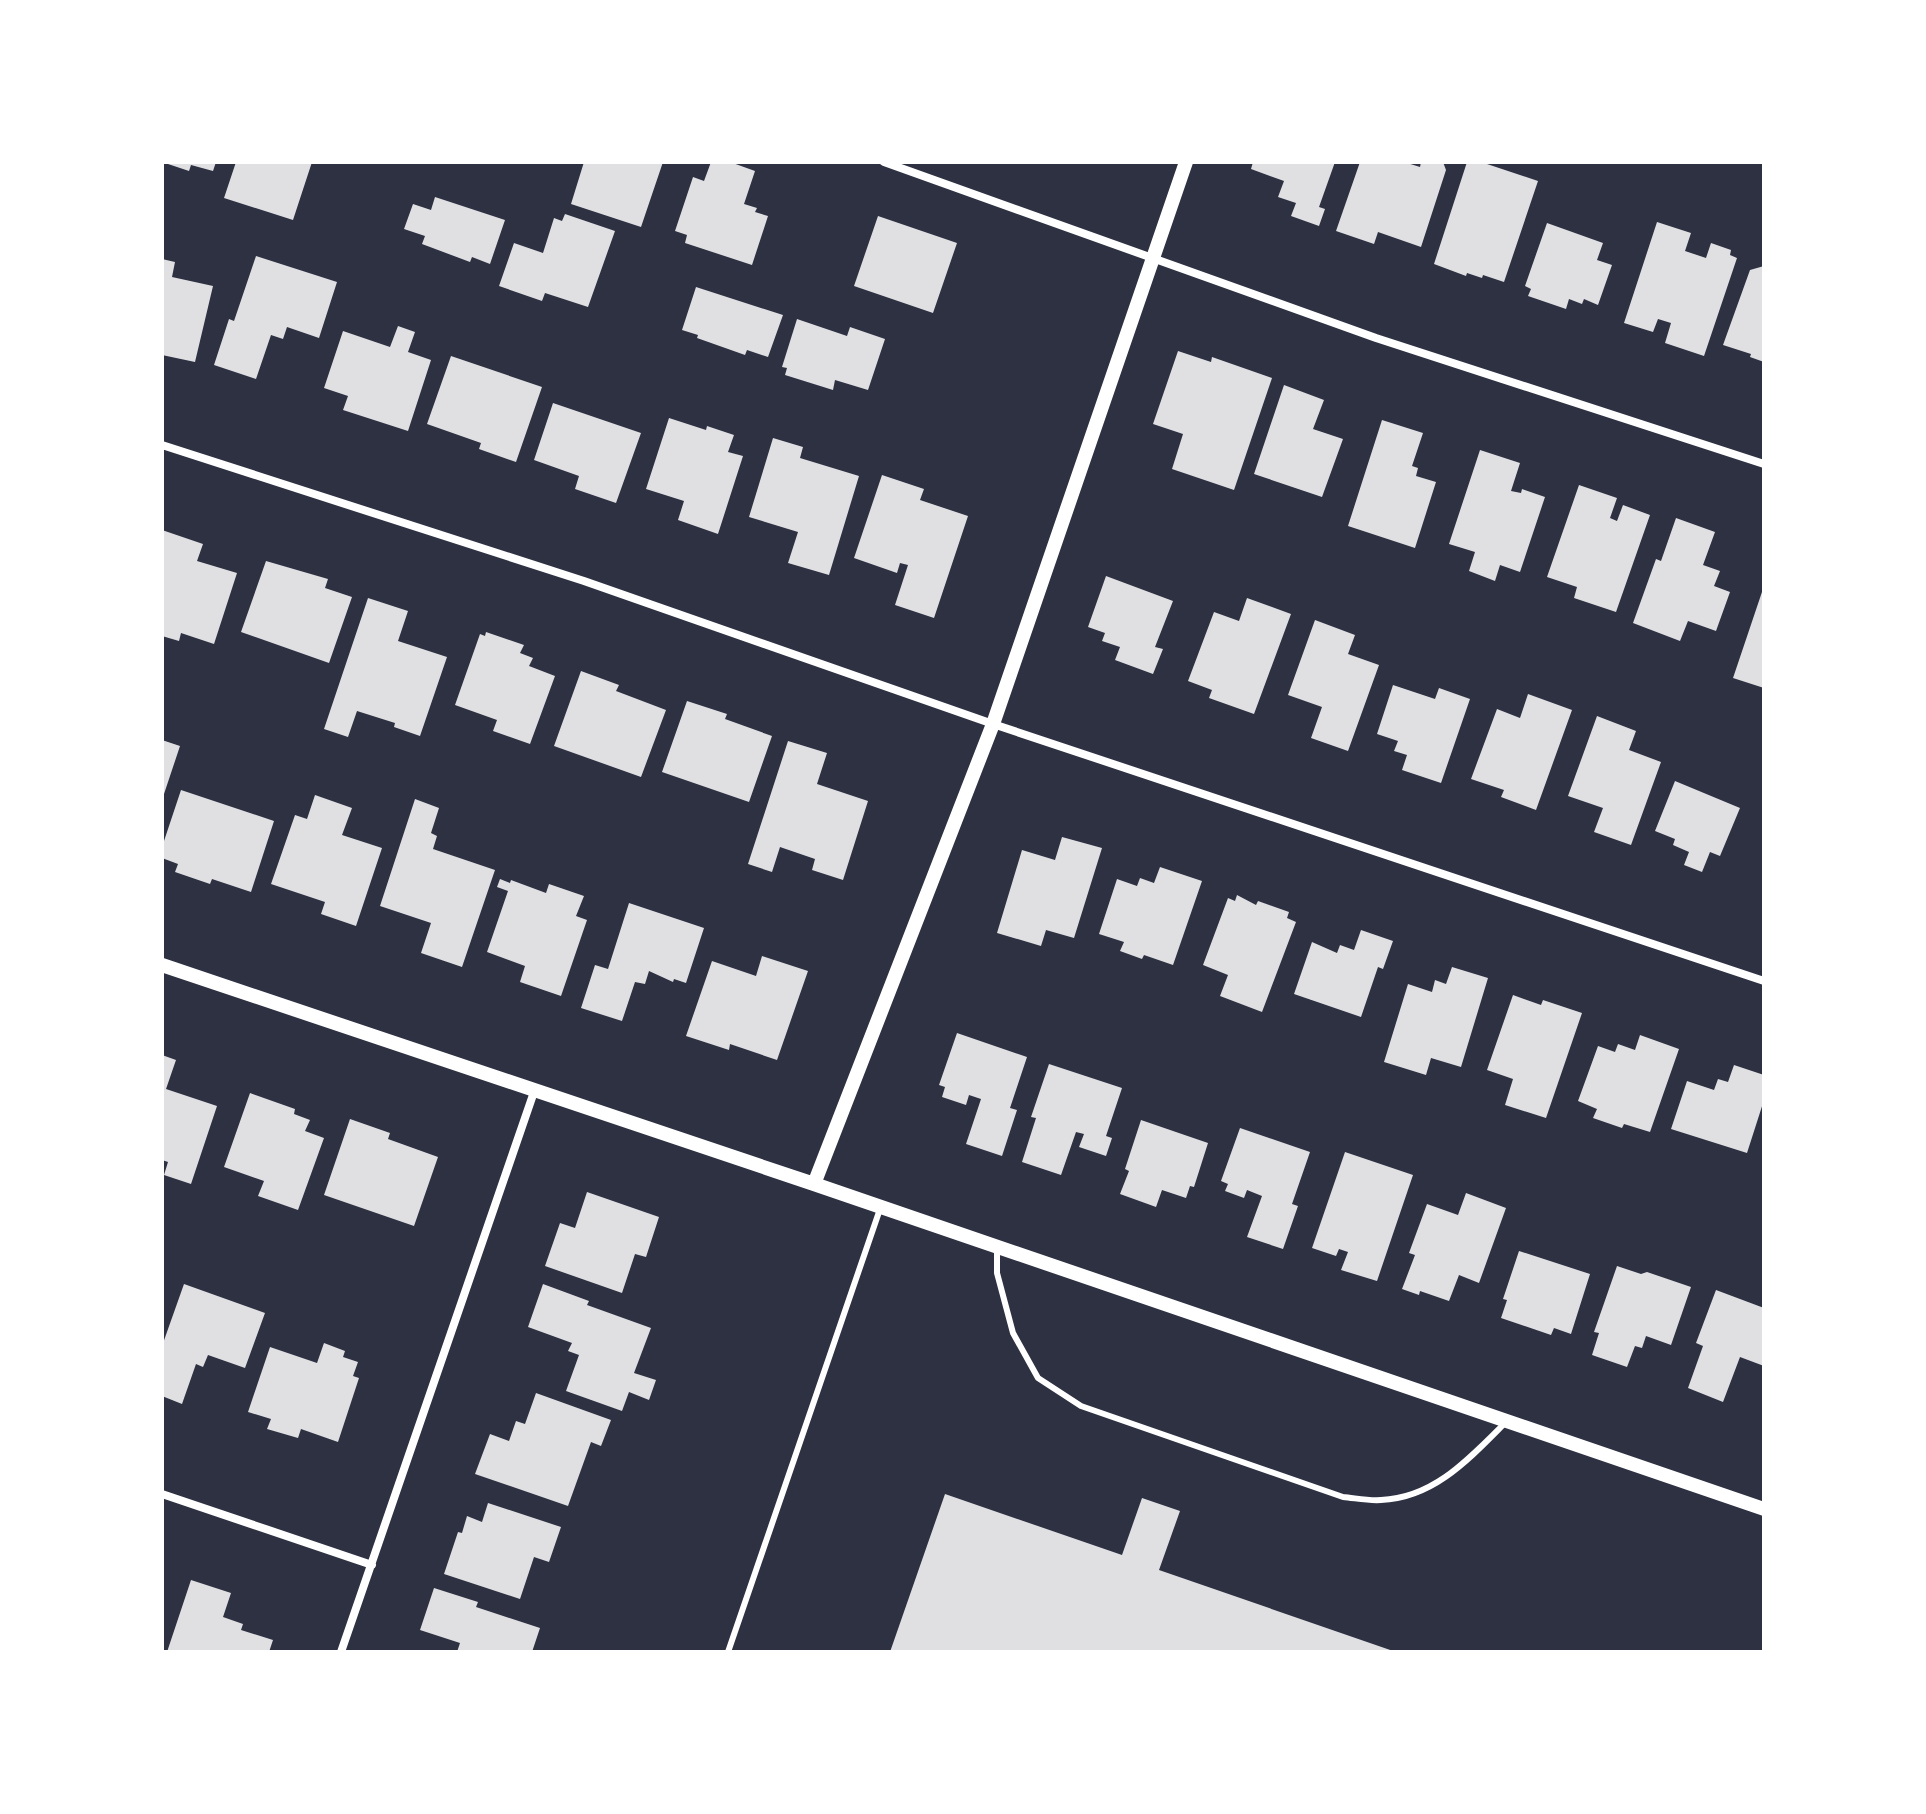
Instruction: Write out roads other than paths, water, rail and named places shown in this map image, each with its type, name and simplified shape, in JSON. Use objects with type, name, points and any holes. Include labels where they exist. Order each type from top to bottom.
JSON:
[{"type":"street","points":[[884,162],[1376,338],[1764,464]]},
{"type":"street","points":[[814,1184],[993,724],[1186,162]]},
{"type":"street","points":[[162,445],[584,581],[993,724],[1764,981]]},
{"type":"street","points":[[162,965],[535,1089],[1764,1509]]},
{"type":"street","points":[[341,1652],[535,1089]]},
{"type":"street","points":[[162,1494],[372,1565]]},
{"type":"lane","points":[[728,1652],[881,1208]]},
{"type":"lane","points":[[997,1247],[997,1273],[1013,1333],[1038,1378],[1081,1406],[1343,1497],[1382,1501],[1423,1490],[1457,1471],[1508,1421]]}]
